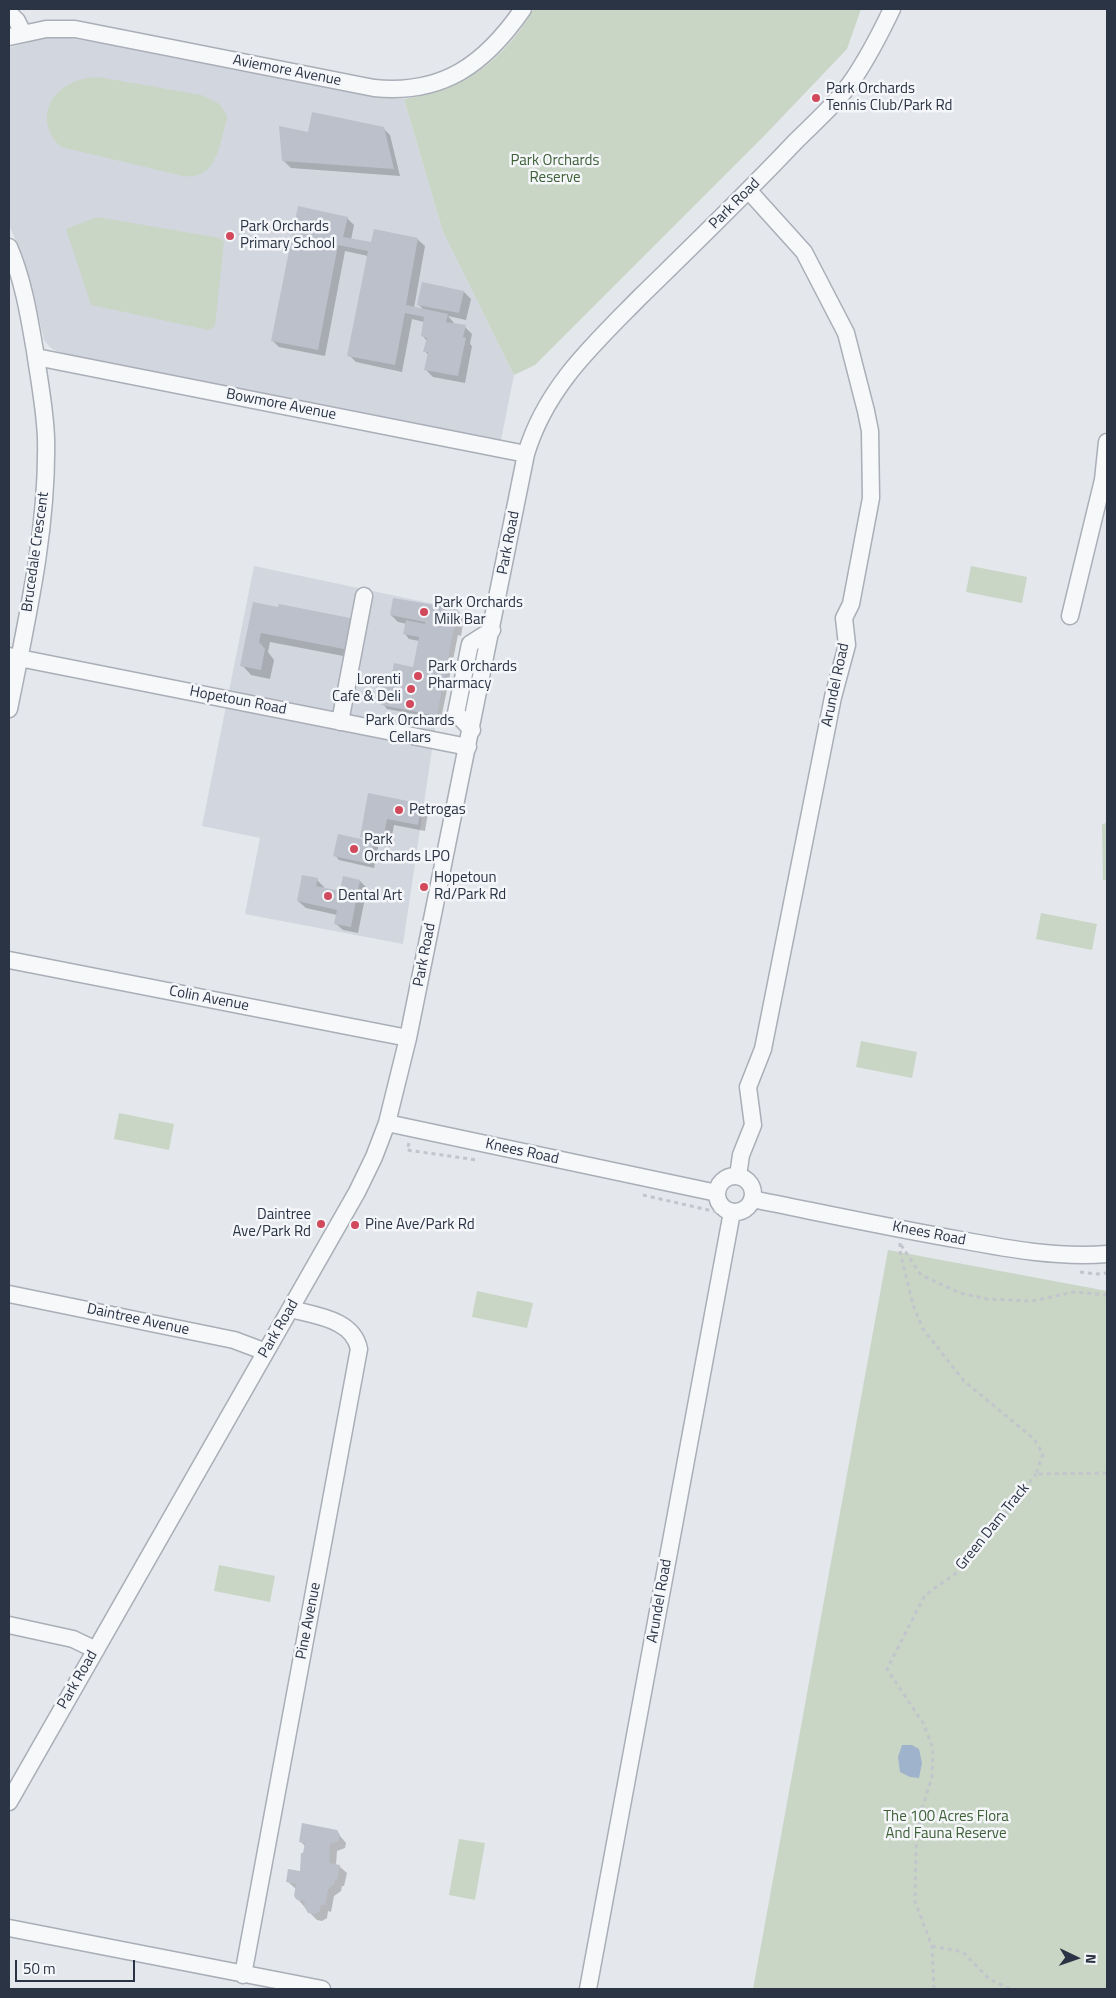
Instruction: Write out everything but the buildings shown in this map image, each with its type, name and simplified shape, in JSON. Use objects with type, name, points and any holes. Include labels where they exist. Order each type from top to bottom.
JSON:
[{"type":"street","name":"Aviemore Avenue","points":[[9,12],[17,21],[16,35],[46,28],[75,30],[374,88],[409,89],[441,82],[471,66],[494,46],[523,9]]},
{"type":"street","name":"Park Road","points":[[881,28],[882,9]]},
{"type":"street","name":"Park Road","points":[[9,1802],[291,1309],[374,1158],[387,1123],[408,1038],[472,730],[526,454],[545,407],[571,370],[621,317],[749,191],[853,79],[876,41],[892,9]]},
{"type":"street","name":"Arundel Road","points":[[738,1176],[741,1155],[753,1125],[748,1087],[763,1049],[833,698],[847,645],[844,618],[851,604],[871,498],[872,469],[870,431],[846,333],[804,252],[749,191]]},
{"type":"street","name":"Brucedale Crescent","points":[[9,248],[23,292],[36,357],[46,436],[44,506],[34,582],[14,657],[9,709]]},
{"type":"street","name":"Bowmore Avenue","points":[[36,357],[526,454]]},
{"type":"street","points":[[1070,616],[1103,480],[1107,442]]},
{"type":"street","points":[[340,722],[364,596]]},
{"type":"street","name":"Hopetoun Road","points":[[14,657],[468,747]]},
{"type":"street","name":"Colin Avenue","points":[[9,960],[408,1038]]},
{"type":"street","name":"Knees Road","points":[[387,1123],[717,1193]]},
{"type":"street","points":[[738,1176],[743,1178],[751,1187],[752,1198],[747,1208],[732,1212],[722,1208],[719,1204],[717,1193],[718,1187],[726,1178],[738,1176]]},
{"type":"street","name":"Knees Road","points":[[752,1198],[900,1237],[1082,1256],[1107,1254]]},
{"type":"street","name":"Arundel Road","points":[[588,1989],[732,1212]]},
{"type":"street","name":"Daintree Avenue","points":[[9,1294],[234,1340],[266,1352]]},
{"type":"street","name":"Pine Avenue","points":[[243,1975],[358,1349],[354,1335],[343,1325],[291,1309]]},
{"type":"street","points":[[9,1625],[73,1639],[96,1650]]},
{"type":"street","points":[[9,1928],[322,1989]]},
{"type":"path","points":[[900,1237],[920,1275],[960,1293],[988,1298],[1032,1301],[1074,1292],[1107,1295]]},
{"type":"path","points":[[900,1237],[913,1305],[923,1329],[964,1381],[1034,1439],[1043,1454],[1036,1474],[1107,1472]]},
{"type":"path","name":"Green Dam Track","points":[[934,1989],[932,1946],[915,1902],[916,1847],[921,1812],[932,1777],[933,1748],[923,1723],[887,1669],[925,1595],[962,1569],[1036,1474]]},
{"type":"path","points":[[932,1946],[963,1952],[989,1978],[1010,1989]]},
{"type":"shaded area","name":"Park Orchards Primary School","points":[[45,37],[63,37],[92,42],[370,96],[404,99],[443,232],[514,375],[501,440],[65,354],[49,346],[44,340],[33,292],[9,225],[9,48]]},
{"type":"shaded area","points":[[254,566],[458,609],[437,716],[403,944],[245,914],[260,838],[202,826]]},
{"type":"green space","name":"Park Orchards Reserve","points":[[534,9],[861,9],[847,49],[764,136],[535,365],[514,375],[443,232],[404,99],[446,88],[480,70],[509,44]]},
{"type":"green space","points":[[98,77],[201,95],[219,104],[227,115],[227,119],[219,149],[210,166],[204,172],[195,176],[183,176],[61,147],[53,138],[48,128],[48,108],[52,99],[68,85],[81,79]]},
{"type":"green space","points":[[97,217],[220,238],[224,242],[215,326],[209,330],[91,305],[66,229]]},
{"type":"green space","points":[[971,566],[1027,577],[1022,603],[966,592]]},
{"type":"green space","points":[[1107,823],[1107,880],[1103,880],[1102,824]]},
{"type":"green space","points":[[1041,913],[1097,924],[1092,950],[1036,939]]},
{"type":"green space","points":[[861,1041],[917,1052],[912,1078],[856,1067]]},
{"type":"green space","points":[[119,1113],[174,1124],[169,1150],[114,1139]]},
{"type":"green space","name":"The 100 Acres Flora And Fauna Reserve","points":[[888,1250],[1107,1291],[1107,1989],[753,1989]]},
{"type":"green space","points":[[477,1291],[533,1303],[527,1328],[472,1317]]},
{"type":"green space","points":[[219,1565],[275,1576],[270,1602],[214,1591]]},
{"type":"green space","points":[[459,1839],[485,1843],[475,1900],[449,1895]]},
{"type":"water","points":[[902,1745],[912,1745],[919,1749],[922,1763],[919,1778],[910,1777],[900,1772],[898,1757]]},
{"type":"place","name":"Park Orchards Tennis Club/Park Rd","points":[[816,98]]},
{"type":"place","name":"Park Orchards Primary School","points":[[230,236]]},
{"type":"place","name":"Park Orchards Milk Bar","points":[[424,612]]},
{"type":"place","name":"Park Orchards Pharmacy","points":[[418,676]]},
{"type":"place","name":"Lorenti Cafe & Deli","points":[[411,689]]},
{"type":"place","name":"Park Orchards Cellars","points":[[410,704]]},
{"type":"place","name":"Petrogas","points":[[399,810]]},
{"type":"place","name":"Park Orchards LPO","points":[[354,849]]},
{"type":"place","name":"Hopetoun Rd/Park Rd","points":[[424,887]]},
{"type":"place","name":"Dental Art","points":[[328,896]]},
{"type":"place","name":"Daintree Ave/Park Rd","points":[[321,1224]]},
{"type":"place","name":"Pine Ave/Park Rd","points":[[355,1225]]}]
